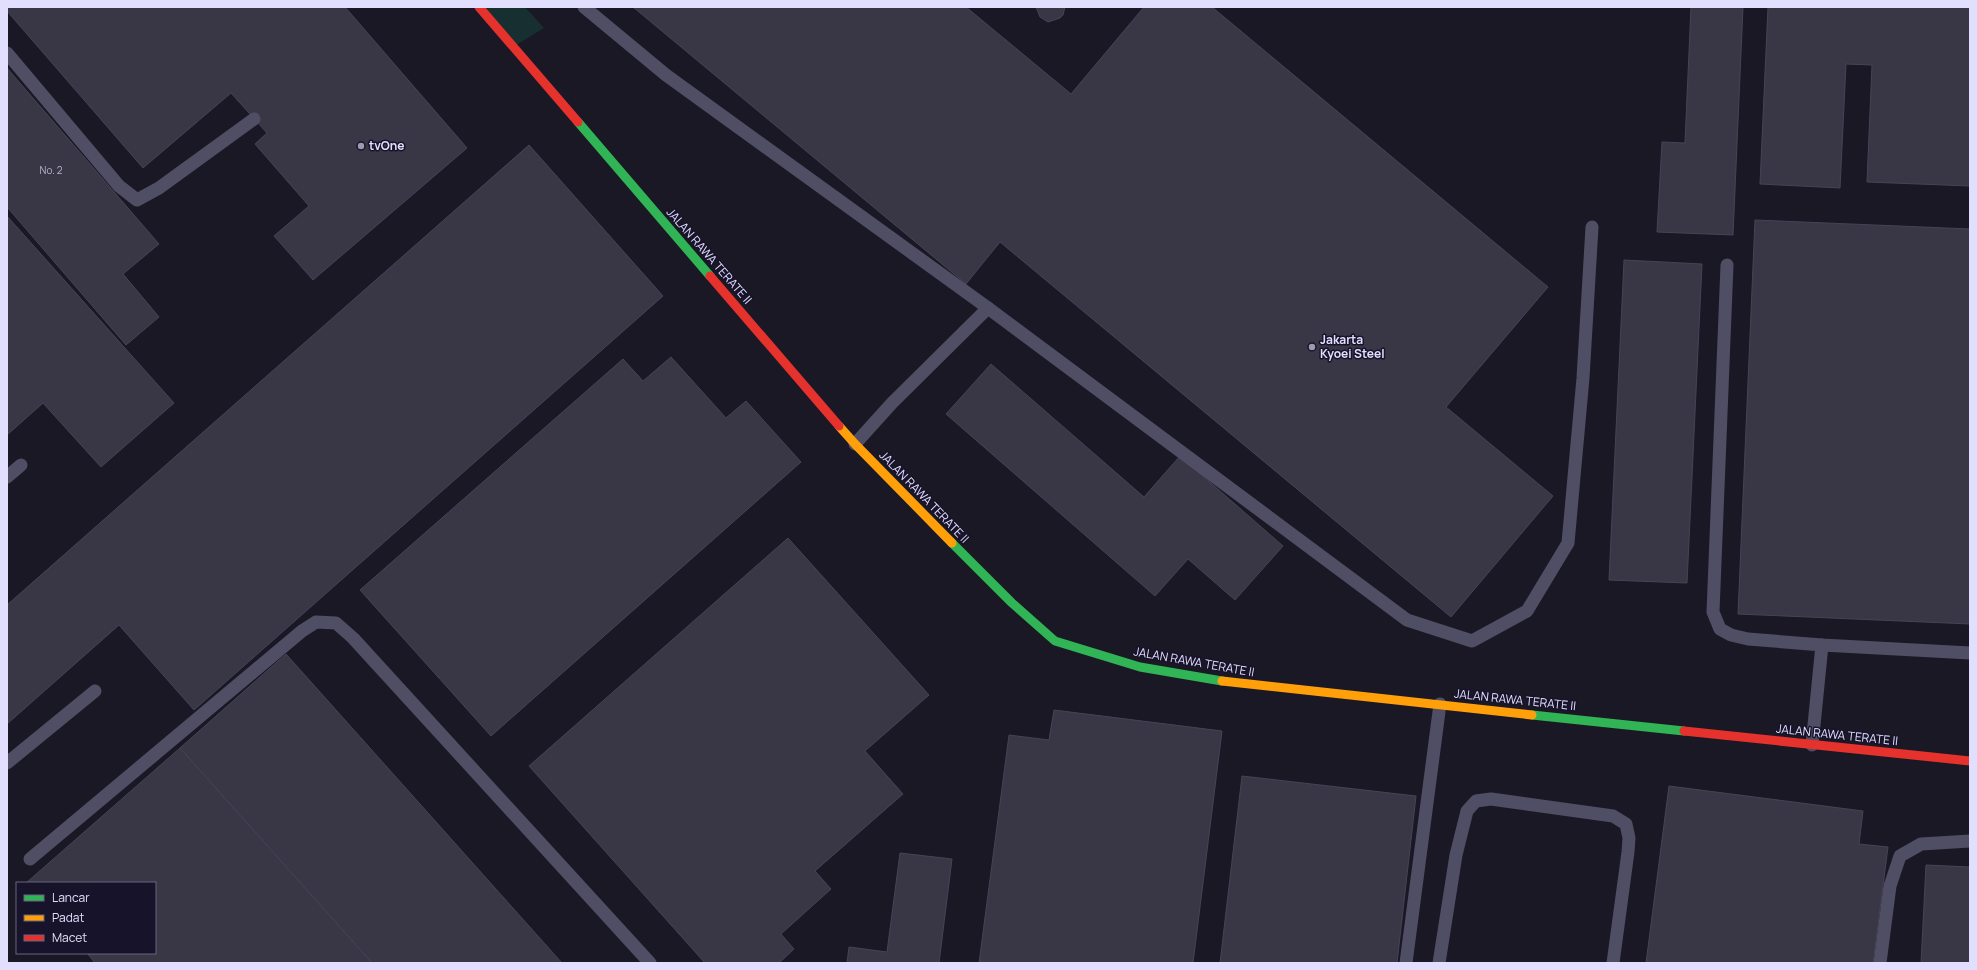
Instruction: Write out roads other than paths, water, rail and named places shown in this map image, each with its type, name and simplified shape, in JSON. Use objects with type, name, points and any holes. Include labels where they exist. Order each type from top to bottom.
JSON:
[{"type":"street","name":"JALAN RAWA TERATE II","points":[[479,7],[855,444],[1007,597],[1055,640],[1140,667],[1233,683],[1970,761]]},
{"type":"lane","points":[[584,7],[666,75],[988,308],[1407,620],[1472,641],[1527,611],[1568,543],[1583,378],[1592,227]]},
{"type":"lane","points":[[7,53],[119,186],[137,200],[160,188],[254,119]]},
{"type":"lane","points":[[1728,265],[1713,612],[1720,629],[1731,635],[1748,639],[1970,654]]},
{"type":"lane","points":[[855,444],[892,403],[988,308]]},
{"type":"lane","points":[[7,477],[21,466]]},
{"type":"lane","points":[[30,859],[302,631],[316,622],[336,623],[353,638],[650,963]]},
{"type":"lane","points":[[1812,745],[1822,645]]},
{"type":"lane","points":[[7,763],[95,691]]},
{"type":"lane","points":[[1406,963],[1440,704]]},
{"type":"lane","points":[[1439,963],[1456,855],[1467,811],[1476,802],[1491,799],[1613,816],[1626,824],[1629,838],[1628,852],[1613,963]]},
{"type":"lane","points":[[1880,963],[1890,886],[1900,856],[1921,844],[1970,841]]},
{"type":"place","name":"tvOne","points":[[361,146]]},
{"type":"place","name":"Jakarta Kyoei Steel","points":[[1312,347]]}]
